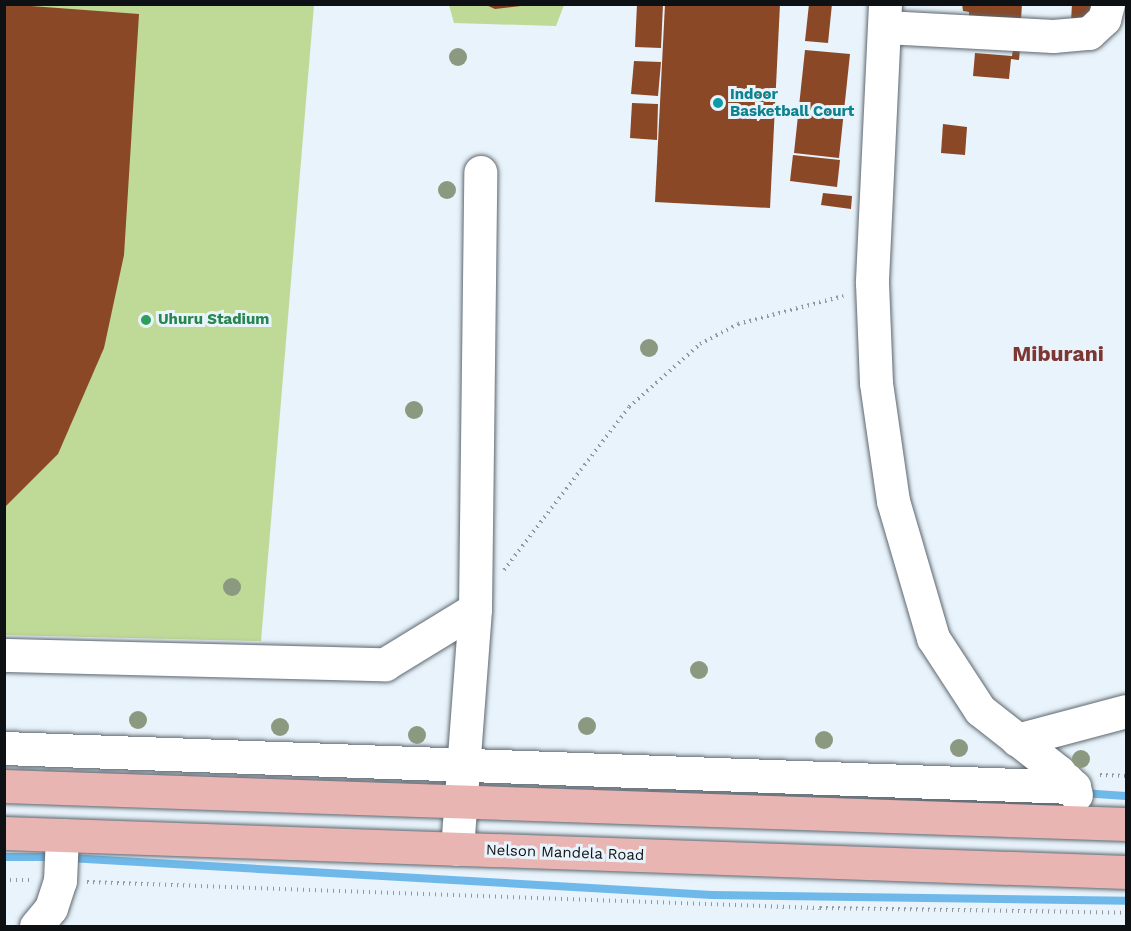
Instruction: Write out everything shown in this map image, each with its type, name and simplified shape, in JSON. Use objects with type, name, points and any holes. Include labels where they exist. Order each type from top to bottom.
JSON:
[{"type":"main road","points":[[4,786],[1126,824]]},
{"type":"main road","name":"Nelson Mandela Road","points":[[4,833],[1126,872]]},
{"type":"lane","points":[[1083,823],[1074,787],[980,710],[933,638],[893,501],[876,383],[872,282],[885,16],[1053,36],[1089,33],[1104,19],[1108,4]]},
{"type":"lane","points":[[457,849],[475,609],[480,172]]},
{"type":"lane","points":[[4,655],[385,664],[475,609]]},
{"type":"lane","points":[[1017,740],[1126,711]]},
{"type":"lane","points":[[4,748],[464,767],[1074,787]]},
{"type":"lane","points":[[36,927],[51,908],[60,881],[62,835]]},
{"type":"path","points":[[503,572],[629,407],[700,344],[738,324],[840,298],[872,282]]},
{"type":"path","points":[[4,880],[820,908],[1126,913]]},
{"type":"green space","name":"Uhuru Stadium","points":[[5,5],[314,5],[261,641],[5,635]]},
{"type":"green space","points":[[449,5],[564,5],[556,26],[454,23]]},
{"type":"building","points":[[4,4],[139,14],[124,255],[104,348],[58,454],[4,508]]},
{"type":"building","points":[[484,4],[529,4],[529,5],[495,9]]},
{"type":"building","points":[[637,4],[663,4],[661,48],[635,47]]},
{"type":"building","name":"Indoor Basketball Court","points":[[665,4],[780,4],[770,208],[655,202]]},
{"type":"building","points":[[809,4],[832,4],[828,43],[805,41]]},
{"type":"building","points":[[962,4],[1022,4],[1021,20],[969,18],[969,12],[963,11]]},
{"type":"building","points":[[1072,4],[1099,4],[1098,22],[1071,21]]},
{"type":"building","points":[[1013,49],[1020,49],[1019,60],[1011,59],[1009,79],[973,76],[975,53],[1012,56]]},
{"type":"building","points":[[805,50],[850,54],[839,158],[794,153]]},
{"type":"building","points":[[634,61],[661,62],[658,96],[631,94]]},
{"type":"building","points":[[632,103],[658,104],[657,140],[630,138]]},
{"type":"building","points":[[943,124],[967,127],[965,155],[941,153]]},
{"type":"building","points":[[793,155],[840,160],[837,187],[790,181]]},
{"type":"building","points":[[823,193],[852,196],[851,209],[821,205]]},
{"type":"waterway","points":[[1082,793],[1126,796]]},
{"type":"waterway","points":[[4,857],[54,857]]},
{"type":"waterway","points":[[69,858],[712,895],[1126,901]]},
{"type":"place","name":"Indoor Basketball Court","points":[[718,103]]},
{"type":"place","name":"Uhuru Stadium","points":[[146,320]]},
{"type":"district","name":"Miburani","points":[[1058,354]]}]
